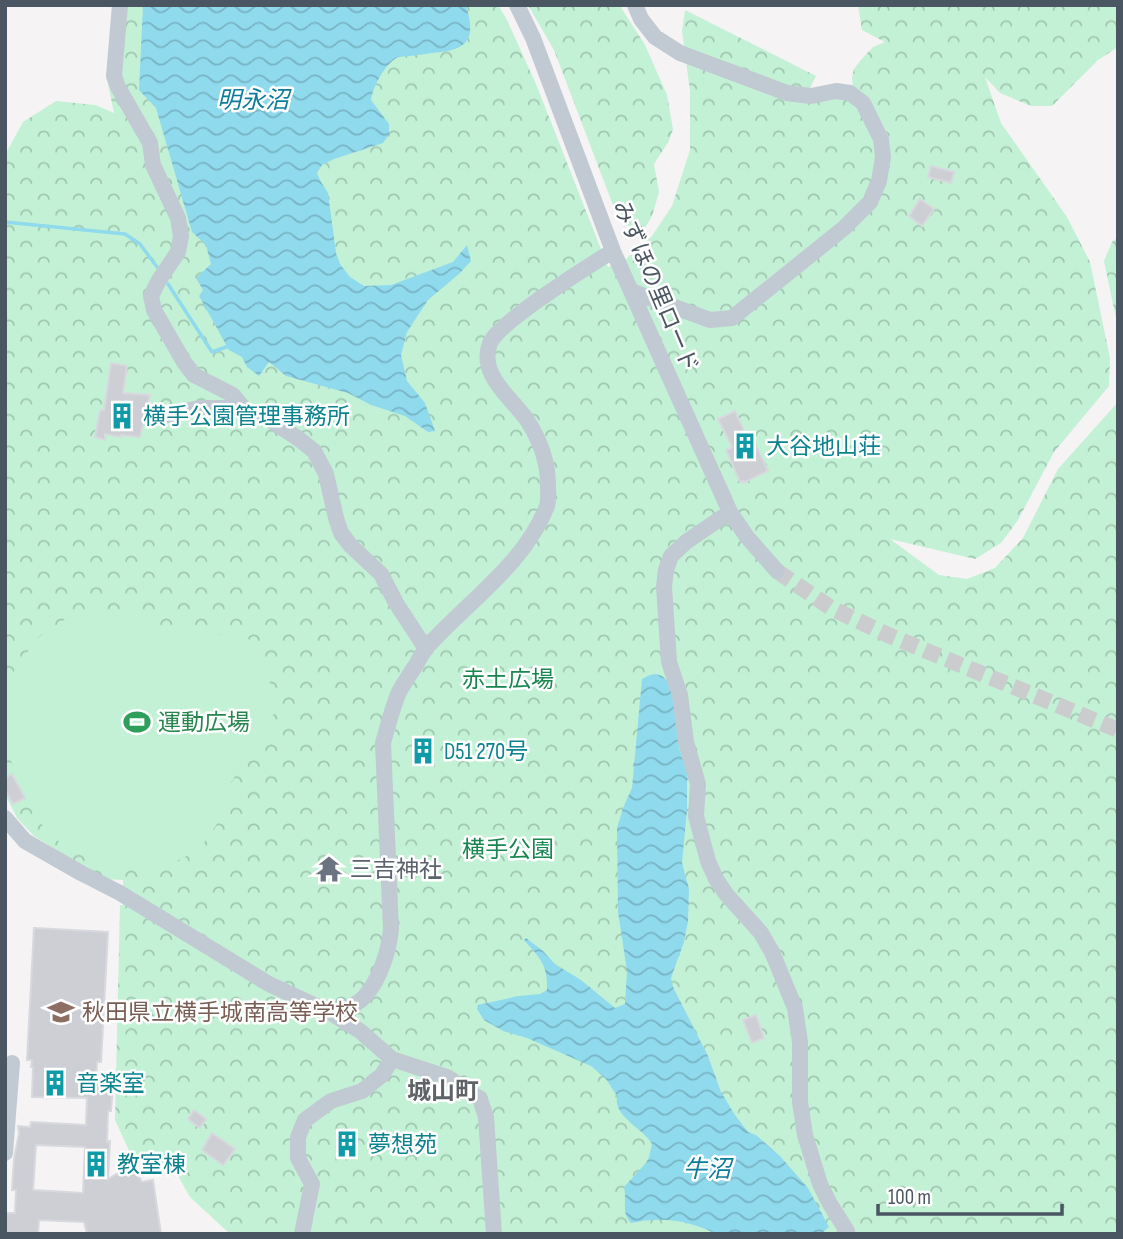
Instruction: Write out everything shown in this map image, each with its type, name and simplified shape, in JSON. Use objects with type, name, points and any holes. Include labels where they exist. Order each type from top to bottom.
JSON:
[{"type":"street","points":[[120,5],[114,76],[150,143],[153,165],[178,218],[181,236],[178,252],[151,296],[155,310],[194,375],[233,395],[246,411],[267,418],[314,451],[326,474],[341,533],[381,574],[426,649]]},
{"type":"street","name":"みずほの里ロード","points":[[517,5],[533,38],[614,251],[730,512],[747,537],[777,571]]},
{"type":"street","points":[[631,291],[710,320],[732,318],[844,228],[870,202],[879,181],[883,157],[881,139],[875,124],[863,103],[850,93],[836,91],[811,96],[787,93],[680,53],[655,37],[641,19],[635,5]]},
{"type":"street","points":[[331,1013],[349,1007],[365,997],[377,978],[389,942],[391,929],[383,743],[400,691],[426,649],[514,560],[536,530],[548,502],[548,473],[541,445],[526,419],[491,374],[487,358],[491,341],[514,318],[614,251]]},
{"type":"street","points":[[163,416],[199,408],[243,408]]},
{"type":"street","points":[[730,512],[686,542],[671,556],[664,586],[669,662],[680,695],[686,742],[698,784],[696,816],[708,861],[726,894],[761,933],[772,952],[795,1008],[800,1042],[800,1102],[805,1135],[820,1184],[848,1231],[844,1234]]},
{"type":"street","points":[[6,823],[25,841],[46,854],[120,893],[269,984],[331,1013],[360,1031],[392,1059],[447,1077],[480,1099],[486,1117],[494,1234]]},
{"type":"street","points":[[302,1234],[312,1184],[298,1158],[298,1137],[305,1120],[331,1101],[362,1091],[382,1075],[392,1059]]},
{"type":"street","points":[[5,1153],[12,1063]]},
{"type":"green space","name":"横手公園","points":[[113,5],[498,5],[536,84],[608,267],[625,260],[652,236],[672,206],[690,150],[690,91],[682,31],[685,10],[816,76],[804,100],[848,96],[879,139],[875,181],[834,243],[879,202],[890,156],[889,137],[881,121],[853,89],[854,69],[873,47],[885,42],[862,30],[858,5],[1118,5],[1118,47],[1098,60],[1052,106],[1031,106],[1000,93],[985,77],[1001,123],[1067,217],[1090,262],[1110,358],[1109,386],[1054,452],[1018,520],[1001,543],[975,559],[890,539],[939,575],[967,579],[995,568],[1023,538],[1058,469],[1118,402],[1118,1234],[230,1234],[190,1197],[178,1176],[132,1157],[115,1120],[120,905],[123,905],[123,880],[104,879],[34,836],[17,818],[5,794],[5,634],[8,629],[5,631],[5,155],[23,122],[56,101],[95,105],[114,113],[107,79]]},
{"type":"green space","points":[[528,5],[621,5],[645,45],[667,95],[673,129],[669,141],[654,164],[659,192],[652,216],[643,231],[628,226],[616,213],[554,50]]},
{"type":"green space","points":[[1118,237],[1118,328],[1104,261],[1112,242]]},
{"type":"green space","name":"運動広場","points":[[96,610],[151,615],[150,626],[248,638],[280,704],[227,789],[236,796],[199,850],[164,867],[133,869],[85,857],[60,843],[42,825],[10,759],[5,740],[6,691],[15,669],[39,637],[80,612]]},
{"type":"water","name":"明永沼","points":[[143,5],[466,5],[470,27],[469,35],[461,46],[444,52],[398,57],[380,76],[371,100],[389,124],[389,134],[383,143],[334,159],[322,165],[317,173],[328,193],[336,253],[340,264],[350,277],[364,286],[391,285],[453,262],[467,245],[471,261],[428,300],[407,332],[401,355],[407,381],[425,403],[435,431],[428,432],[405,416],[371,405],[348,393],[286,376],[269,362],[259,376],[247,367],[242,357],[229,350],[199,296],[203,290],[196,278],[211,264],[206,245],[192,232],[156,108],[139,90]]},
{"type":"water","name":"牛沼","points":[[656,674],[669,682],[675,701],[679,748],[687,772],[682,863],[689,889],[688,921],[684,942],[671,978],[673,987],[708,1056],[721,1092],[748,1132],[756,1135],[780,1156],[808,1188],[829,1227],[821,1234],[716,1234],[696,1225],[675,1221],[631,1223],[625,1211],[624,1187],[646,1163],[652,1144],[624,1116],[617,1103],[617,1096],[606,1079],[591,1066],[527,1038],[503,1031],[484,1020],[477,1009],[478,1005],[540,994],[547,990],[544,968],[539,957],[524,940],[526,938],[555,964],[581,980],[615,1008],[625,1004],[627,971],[618,912],[617,828],[632,788],[642,679]]},
{"type":"building","points":[[931,166],[954,172],[951,183],[928,177]]},
{"type":"building","points":[[920,199],[934,209],[922,226],[909,216]]},
{"type":"building","name":"横手公園管理事務所","points":[[111,363],[127,366],[123,393],[150,395],[140,437],[105,434],[105,440],[95,437],[100,410],[104,410]]},
{"type":"building","name":"大谷地山荘","points":[[735,411],[748,439],[752,437],[768,471],[743,483],[740,482],[726,450],[732,447],[718,419]]},
{"type":"building","points":[[12,774],[25,798],[13,804],[5,790],[5,778]]},
{"type":"building","points":[[34,928],[108,932],[101,1062],[97,1062],[96,1083],[113,1084],[111,1111],[108,1111],[108,1179],[125,1169],[136,1172],[142,1182],[153,1180],[161,1234],[87,1234],[84,1222],[39,1220],[38,1234],[5,1234],[5,1213],[15,1213],[16,1190],[12,1190],[18,1126],[30,1127],[31,1122],[86,1125],[87,1098],[32,1097],[33,1067],[32,1060],[27,1060]],"holes":[[[36,1145],[85,1147],[83,1193],[33,1190]]]},
{"type":"building","points":[[756,1015],[764,1038],[752,1043],[743,1020]]},
{"type":"building","points":[[194,1110],[206,1119],[200,1128],[188,1119]]},
{"type":"building","points":[[212,1133],[235,1149],[223,1165],[202,1150]]},
{"type":"building","name":"夢想苑","points":[[349,1133],[359,1142],[345,1156],[336,1147]]},
{"type":"waterway","points":[[5,222],[125,234],[140,244],[157,267]]},
{"type":"waterway","points":[[168,284],[212,352],[229,346]]},
{"type":"tunnel","points":[[777,571],[831,608],[888,635],[1118,730]]},
{"type":"place","name":"横手公園管理事務所","points":[[122,416]]},
{"type":"place","name":"大谷地山荘","points":[[745,446]]},
{"type":"place","name":"運動広場","points":[[137,722]]},
{"type":"place","name":"D51 270号","points":[[423,751]]},
{"type":"place","name":"三吉神社","points":[[329,869]]},
{"type":"place","name":"秋田県立横手城南高等学校","points":[[61,1012]]},
{"type":"place","name":"音楽室","points":[[55,1083]]},
{"type":"place","name":"夢想苑","points":[[347,1144]]},
{"type":"place","name":"教室棟","points":[[96,1164]]},
{"type":"district","name":"城山町","points":[[443,1091]]},
{"type":"park label","name":"赤土広場","points":[[508,679]]}]
